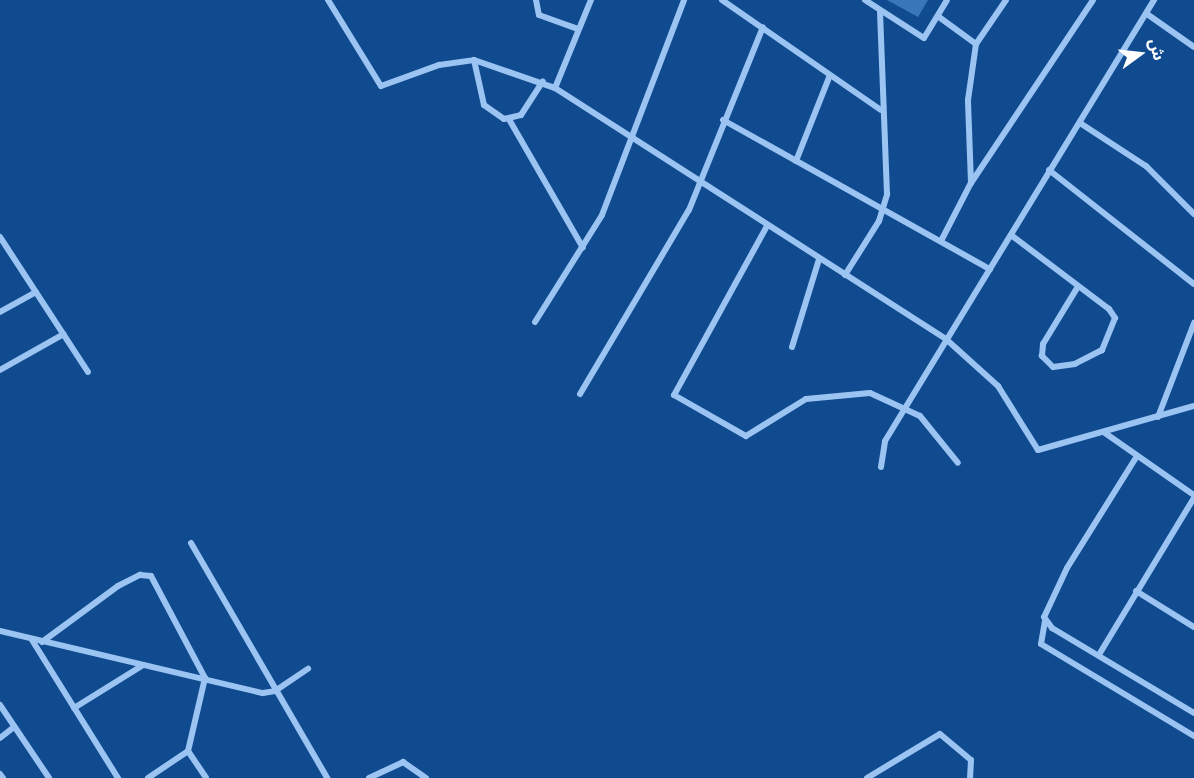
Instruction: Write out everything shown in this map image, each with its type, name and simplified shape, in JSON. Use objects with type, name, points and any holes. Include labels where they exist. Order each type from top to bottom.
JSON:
[{"type":"street","points":[[328,0],[381,86],[438,65],[474,60],[543,81],[555,88],[700,186],[946,339],[998,386],[1038,450],[1105,433],[1194,406]]},
{"type":"street","points":[[536,0],[539,15],[578,29]]},
{"type":"street","points":[[555,88],[591,0]]},
{"type":"street","points":[[535,322],[583,248],[630,139],[684,0]]},
{"type":"street","points":[[722,0],[881,110]]},
{"type":"street","points":[[865,0],[924,38],[939,17],[947,0]]},
{"type":"street","points":[[971,183],[968,100],[976,44],[1006,0]]},
{"type":"street","points":[[941,241],[971,183],[1093,0]]},
{"type":"street","points":[[882,467],[885,441],[1154,0]]},
{"type":"street","points":[[845,275],[884,209],[880,11]]},
{"type":"street","points":[[1147,14],[1194,47]]},
{"type":"street","points":[[939,17],[976,44]]},
{"type":"street","points":[[580,394],[700,186],[723,120],[763,27]]},
{"type":"street","points":[[474,60],[484,105],[510,121],[583,248]]},
{"type":"street","points":[[796,160],[830,75]]},
{"type":"street","points":[[510,121],[526,110],[543,81]]},
{"type":"street","points":[[723,120],[990,269]]},
{"type":"street","points":[[1080,123],[1146,166],[1194,214]]},
{"type":"street","points":[[1049,171],[1194,284]]},
{"type":"street","points":[[767,226],[674,395],[746,436],[794,405],[823,394],[870,393],[906,407],[933,428],[958,463]]},
{"type":"street","points":[[1011,235],[1077,288],[1109,309],[1114,326],[1097,354],[1053,367],[1042,356],[1043,344],[1077,288]]},
{"type":"street","points":[[0,237],[88,372]]},
{"type":"street","points":[[792,347],[819,259]]},
{"type":"street","points":[[0,312],[36,292]]},
{"type":"street","points":[[1158,417],[1194,323]]},
{"type":"street","points":[[0,370],[64,334]]},
{"type":"street","points":[[1100,653],[1194,496],[1105,433]]},
{"type":"street","points":[[1137,456],[1067,568],[1045,621],[1041,644],[1194,736]]},
{"type":"street","points":[[191,543],[275,692],[327,778]]},
{"type":"street","points":[[42,642],[118,586],[148,574],[205,678],[188,751],[148,778]]},
{"type":"street","points":[[1136,591],[1194,627]]},
{"type":"street","points":[[1045,621],[1194,713]]},
{"type":"street","points":[[0,631],[32,640],[275,692],[309,669]]},
{"type":"street","points":[[32,640],[118,778]]},
{"type":"street","points":[[74,708],[144,664]]},
{"type":"street","points":[[0,705],[49,778]]},
{"type":"street","points":[[0,738],[14,727]]},
{"type":"street","points":[[867,778],[940,734],[971,760],[970,778]]},
{"type":"street","points":[[188,751],[207,778]]},
{"type":"street","points":[[369,778],[403,762],[426,778]]},
{"type":"street","points":[[0,774],[3,778]]},
{"type":"building","points":[[887,0],[928,0],[918,17]]}]
